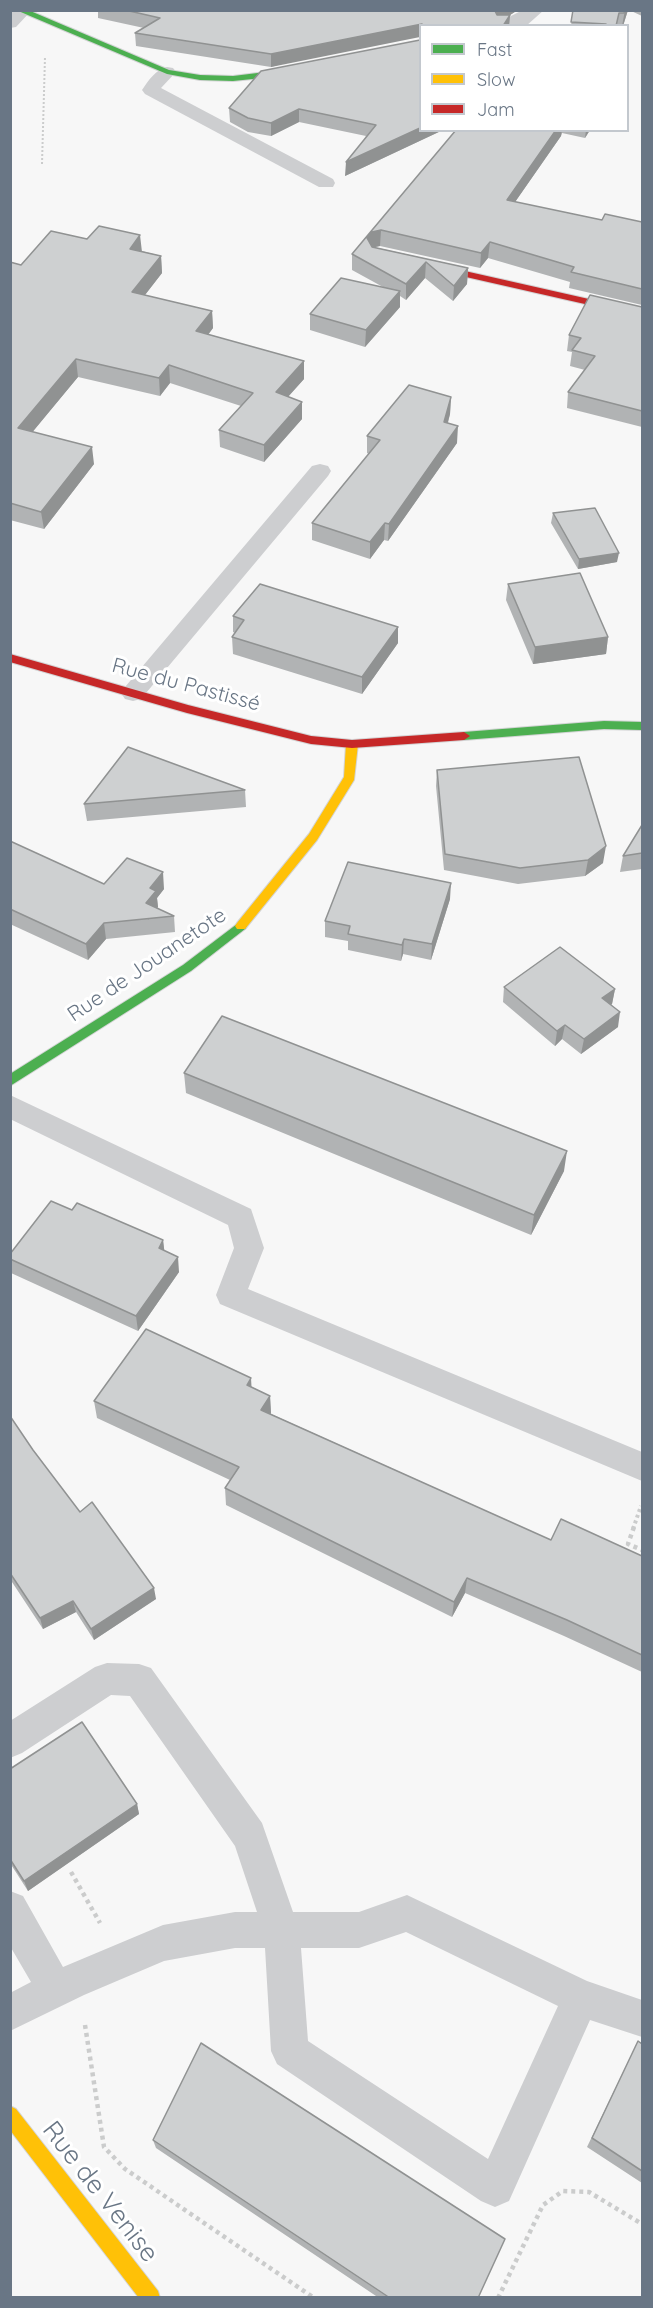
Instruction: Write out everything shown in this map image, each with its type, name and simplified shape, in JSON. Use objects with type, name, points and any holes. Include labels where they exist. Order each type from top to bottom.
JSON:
[{"type":"street","points":[[512,24],[535,10]]},
{"type":"street","points":[[18,15],[167,72],[209,80],[264,76],[309,68]]},
{"type":"street","points":[[414,262],[642,314]]},
{"type":"street","name":"Rue du Pastissé","points":[[10,658],[311,740],[351,744]]},
{"type":"street","points":[[351,744],[604,725],[642,726]]},
{"type":"street","name":"Rue de Jouanetote","points":[[10,1081],[187,968],[244,924],[312,837],[350,777],[351,744]]},
{"type":"street","name":"Rue de Venise","points":[[10,2115],[151,2298]]},
{"type":"lane","points":[[167,72],[157,81],[152,90],[326,183]]},
{"type":"lane","points":[[133,693],[320,471]]},
{"type":"lane","points":[[10,1106],[241,1218],[249,1248],[231,1295],[642,1467]]},
{"type":"lane","points":[[10,1741],[107,1679],[139,1680],[249,1836],[282,1931],[290,2051],[495,2187],[581,1998]]},
{"type":"lane","points":[[10,1910],[67,1985]]},
{"type":"lane","points":[[10,2013],[163,1943],[235,1930],[359,1930],[407,1913],[581,1998],[642,2018]]},
{"type":"path","points":[[42,164],[45,51]]},
{"type":"path","points":[[642,1502],[628,1544],[642,1550]]},
{"type":"path","points":[[71,1872],[122,1961]]},
{"type":"path","points":[[67,1985],[104,2147],[125,2169],[314,2298]]},
{"type":"path","points":[[498,2298],[543,2205],[563,2191],[588,2192],[642,2224]]},
{"type":"building","points":[[125,10],[497,10],[495,11],[497,15],[510,15],[504,24],[419,24],[271,54],[135,33],[160,18]]},
{"type":"building","points":[[573,10],[625,10],[624,13],[619,13],[616,24],[571,22]]},
{"type":"building","points":[[419,40],[419,128],[346,162],[376,125],[299,109],[271,123],[248,118],[229,108],[261,71]]},
{"type":"building","points":[[454,132],[555,132],[507,200],[602,220],[605,214],[642,222],[642,289],[571,272],[574,267],[490,242],[481,253],[381,230],[372,232],[367,238],[372,247],[468,268],[454,286],[426,262],[406,284],[352,254]]},
{"type":"building","points":[[99,226],[140,235],[130,249],[161,256],[132,292],[212,311],[196,331],[304,361],[276,392],[302,402],[264,445],[219,430],[253,393],[169,365],[159,378],[76,359],[18,428],[92,447],[41,512],[10,503],[10,262],[21,265],[51,231],[87,239]]},
{"type":"building","points":[[341,278],[400,291],[366,330],[310,314]]},
{"type":"building","points":[[590,295],[642,307],[642,411],[568,392],[595,356],[572,350],[581,338],[569,335]]},
{"type":"building","points":[[409,385],[451,397],[444,422],[458,426],[389,524],[385,523],[370,542],[312,523],[380,440],[367,436]]},
{"type":"building","points":[[595,508],[619,553],[579,559],[553,513]]},
{"type":"building","points":[[580,573],[608,637],[535,647],[508,584]]},
{"type":"building","points":[[260,584],[398,627],[362,677],[232,637],[244,620],[233,616]]},
{"type":"building","points":[[128,747],[245,790],[84,804]]},
{"type":"building","points":[[579,757],[606,846],[588,860],[520,868],[445,854],[437,770]]},
{"type":"building","points":[[642,825],[642,853],[623,856]]},
{"type":"building","points":[[10,841],[104,884],[127,858],[163,872],[150,888],[156,891],[146,903],[174,916],[104,923],[86,944],[10,909]]},
{"type":"building","points":[[348,862],[451,883],[432,944],[404,939],[402,945],[348,934],[350,926],[325,921]]},
{"type":"building","points":[[560,947],[615,989],[602,998],[620,1012],[584,1039],[565,1025],[557,1031],[504,987]]},
{"type":"building","points":[[222,1016],[567,1151],[534,1215],[184,1073]]},
{"type":"building","points":[[51,1201],[72,1210],[77,1203],[163,1240],[159,1248],[178,1257],[136,1316],[10,1259],[10,1254]]},
{"type":"building","points":[[146,1329],[251,1378],[247,1385],[270,1396],[261,1410],[551,1540],[561,1519],[642,1556],[642,1655],[567,1620],[467,1578],[454,1602],[225,1488],[239,1467],[94,1401]]},
{"type":"building","points":[[10,1416],[80,1512],[92,1502],[154,1588],[91,1629],[73,1601],[40,1618],[10,1573]]},
{"type":"building","points":[[82,1722],[137,1804],[24,1881],[10,1859],[10,1769]]},
{"type":"building","points":[[638,2041],[642,2044],[642,2171],[592,2138]]},
{"type":"building","points":[[201,2043],[505,2239],[478,2298],[390,2298],[153,2140]]},
{"type":"traffic: fast","points":[[20,10],[167,72],[200,77],[233,78],[265,76],[298,70]]},
{"type":"traffic: fast","points":[[464,736],[604,725],[642,726]]},
{"type":"traffic: fast","points":[[10,1081],[187,968],[241,926]]},
{"type":"traffic: slow","points":[[241,926],[313,837],[350,777],[352,744]]},
{"type":"traffic: slow","points":[[10,2115],[151,2298]]},
{"type":"traffic: jam","points":[[425,265],[642,314]]},
{"type":"traffic: jam","points":[[10,658],[187,709],[311,740],[352,744],[464,736]]}]
